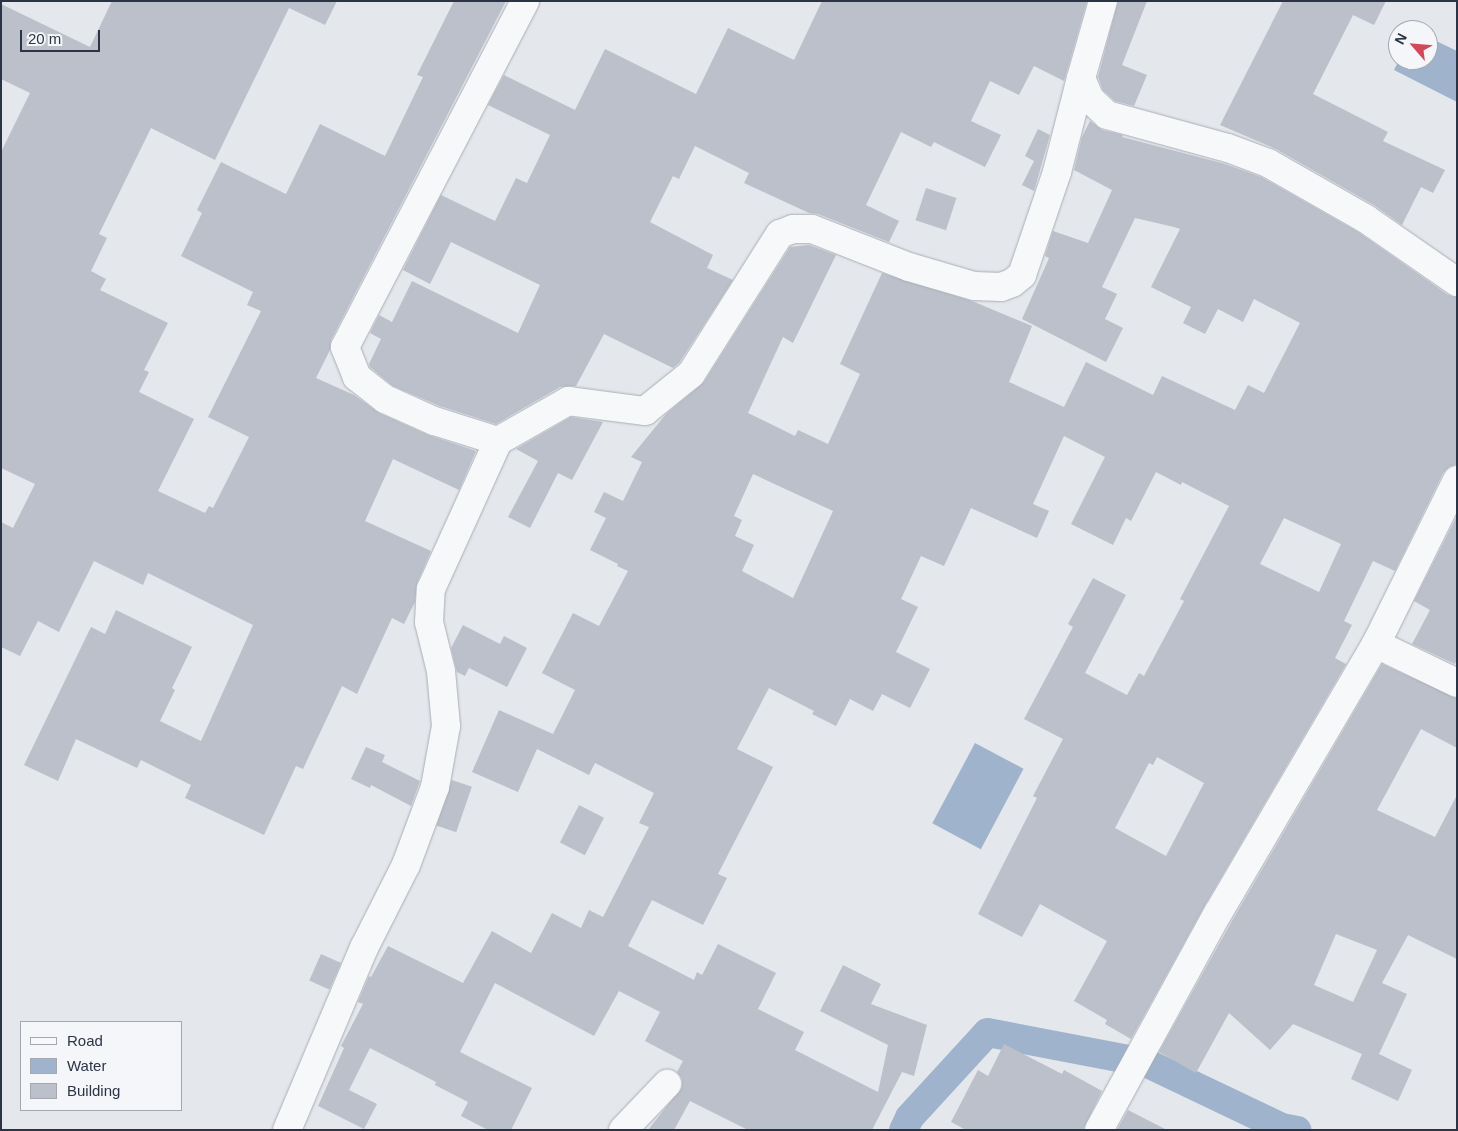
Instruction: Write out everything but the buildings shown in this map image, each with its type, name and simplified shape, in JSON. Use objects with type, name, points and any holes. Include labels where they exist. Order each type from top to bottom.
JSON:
[{"type":"street","points":[[498,441],[434,421],[385,399],[357,377],[345,347],[525,1]]},
{"type":"street","points":[[286,1130],[364,948],[406,865],[435,787],[446,726],[441,671],[429,622],[431,589],[498,441],[568,401],[645,410],[691,374],[780,234],[793,229],[812,229],[909,267],[974,286],[1001,286],[1012,283],[1022,275],[1057,172],[1103,1]]},
{"type":"street","points":[[1081,78],[1090,98],[1107,116],[1228,148],[1268,163],[1366,219],[1457,282]]},
{"type":"street","points":[[1104,1120],[1151,1033],[1376,644],[1457,480]]},
{"type":"street","points":[[1376,644],[1457,683]]},
{"type":"street","points":[[623,1130],[667,1084]]},
{"type":"water","points":[[1438,42],[1457,51],[1457,102],[1394,70],[1438,70]]},
{"type":"water","points":[[975,743],[1024,769],[981,849],[932,823]]},
{"type":"waterway","points":[[903,1130],[909,1117],[987,1032],[1145,1062],[1281,1127],[1297,1130]]}]
